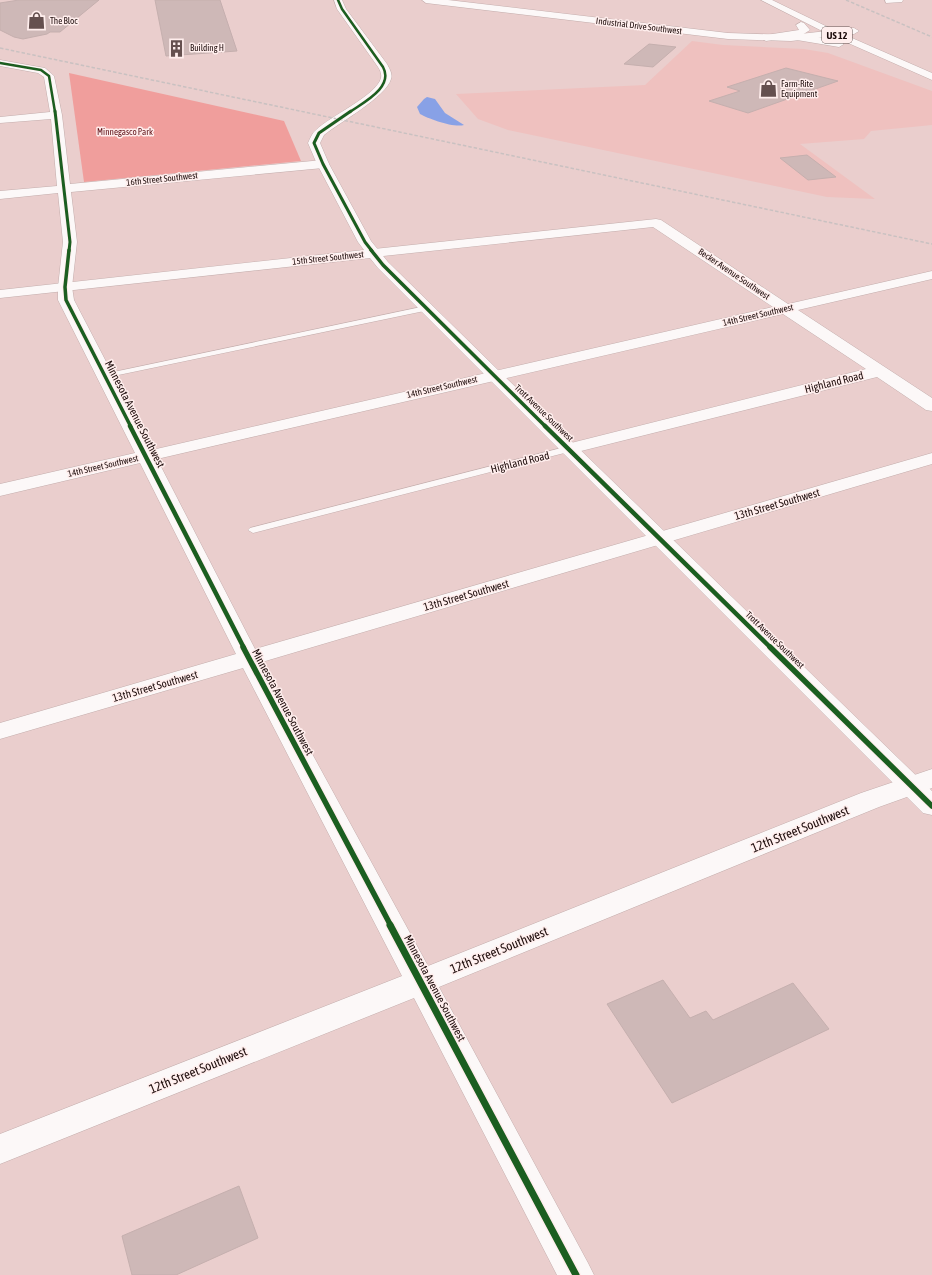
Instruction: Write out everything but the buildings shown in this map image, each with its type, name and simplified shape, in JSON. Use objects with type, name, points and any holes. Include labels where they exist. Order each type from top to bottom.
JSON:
[{"type":"main road","name":"Trott Avenue Southwest","points":[[338,0],[342,9],[382,65],[386,75],[386,80],[381,88],[372,96],[319,133],[314,143],[323,164],[365,242],[383,265],[660,539],[922,782],[932,806]]},
{"type":"main road","name":"Industrial Drive Southwest","points":[[426,0],[683,32],[766,38],[857,33]]},
{"type":"main road","points":[[889,1],[899,0]]},
{"type":"main road","points":[[766,38],[798,33],[805,30],[799,22],[767,1]]},
{"type":"main road","name":"US 12","points":[[767,1],[833,34],[932,77]]},
{"type":"main road","name":"US 12","points":[[840,25],[857,33]]},
{"type":"main road","points":[[797,37],[854,48],[907,65]]},
{"type":"main road","points":[[904,53],[932,66]]},
{"type":"main road","name":"Minnesota Avenue Southwest","points":[[0,63],[41,70],[49,76],[56,115],[70,242],[65,287],[66,300],[249,658],[576,1275]]},
{"type":"main road","points":[[0,120],[56,115]]},
{"type":"main road","name":"16th Street Southwest","points":[[0,195],[323,164]]},
{"type":"main road","name":"15th Street Southwest","points":[[0,294],[656,223]]},
{"type":"main road","name":"Becker Avenue Southwest","points":[[656,223],[932,406]]},
{"type":"main road","name":"14th Street Southwest","points":[[0,490],[493,375],[932,275]]},
{"type":"main road","name":"Highland Road","points":[[569,449],[879,371]]},
{"type":"main road","name":"13th Street Southwest","points":[[0,731],[660,539],[932,458]]},
{"type":"main road","name":"12th Street Southwest","points":[[0,1149],[420,982],[870,800],[922,782]]},
{"type":"lane","points":[[104,376],[426,308]]},
{"type":"lane","name":"Highland Road","points":[[253,530],[569,449]]},
{"type":"shaded area","points":[[692,41],[723,45],[804,49],[828,53],[932,91],[932,125],[871,131],[864,139],[800,144],[875,199],[827,197],[508,130],[478,119],[456,94],[645,85]]},
{"type":"green space","name":"Minnegasco Park","points":[[69,73],[284,121],[301,161],[84,182]]},
{"type":"water","points":[[427,97],[435,99],[445,113],[464,125],[460,126],[448,124],[420,114],[417,107]]},
{"type":"railway","points":[[846,0],[932,37]]},
{"type":"railway","points":[[0,48],[932,244]]},
{"type":"cycle path","points":[[338,0],[342,9],[385,70],[386,79],[383,85],[367,100],[319,133],[314,143],[323,164],[365,242],[383,265],[493,375],[932,806]]},
{"type":"cycle path","points":[[0,63],[41,70],[49,76],[56,115],[70,242],[65,287],[66,300],[249,658],[576,1275]]},
{"type":"place","name":"The Bloc","points":[[37,21]]},
{"type":"place","name":"Building H","points":[[177,48]]},
{"type":"place","name":"Farm-Rite Equipment","points":[[768,89]]}]
